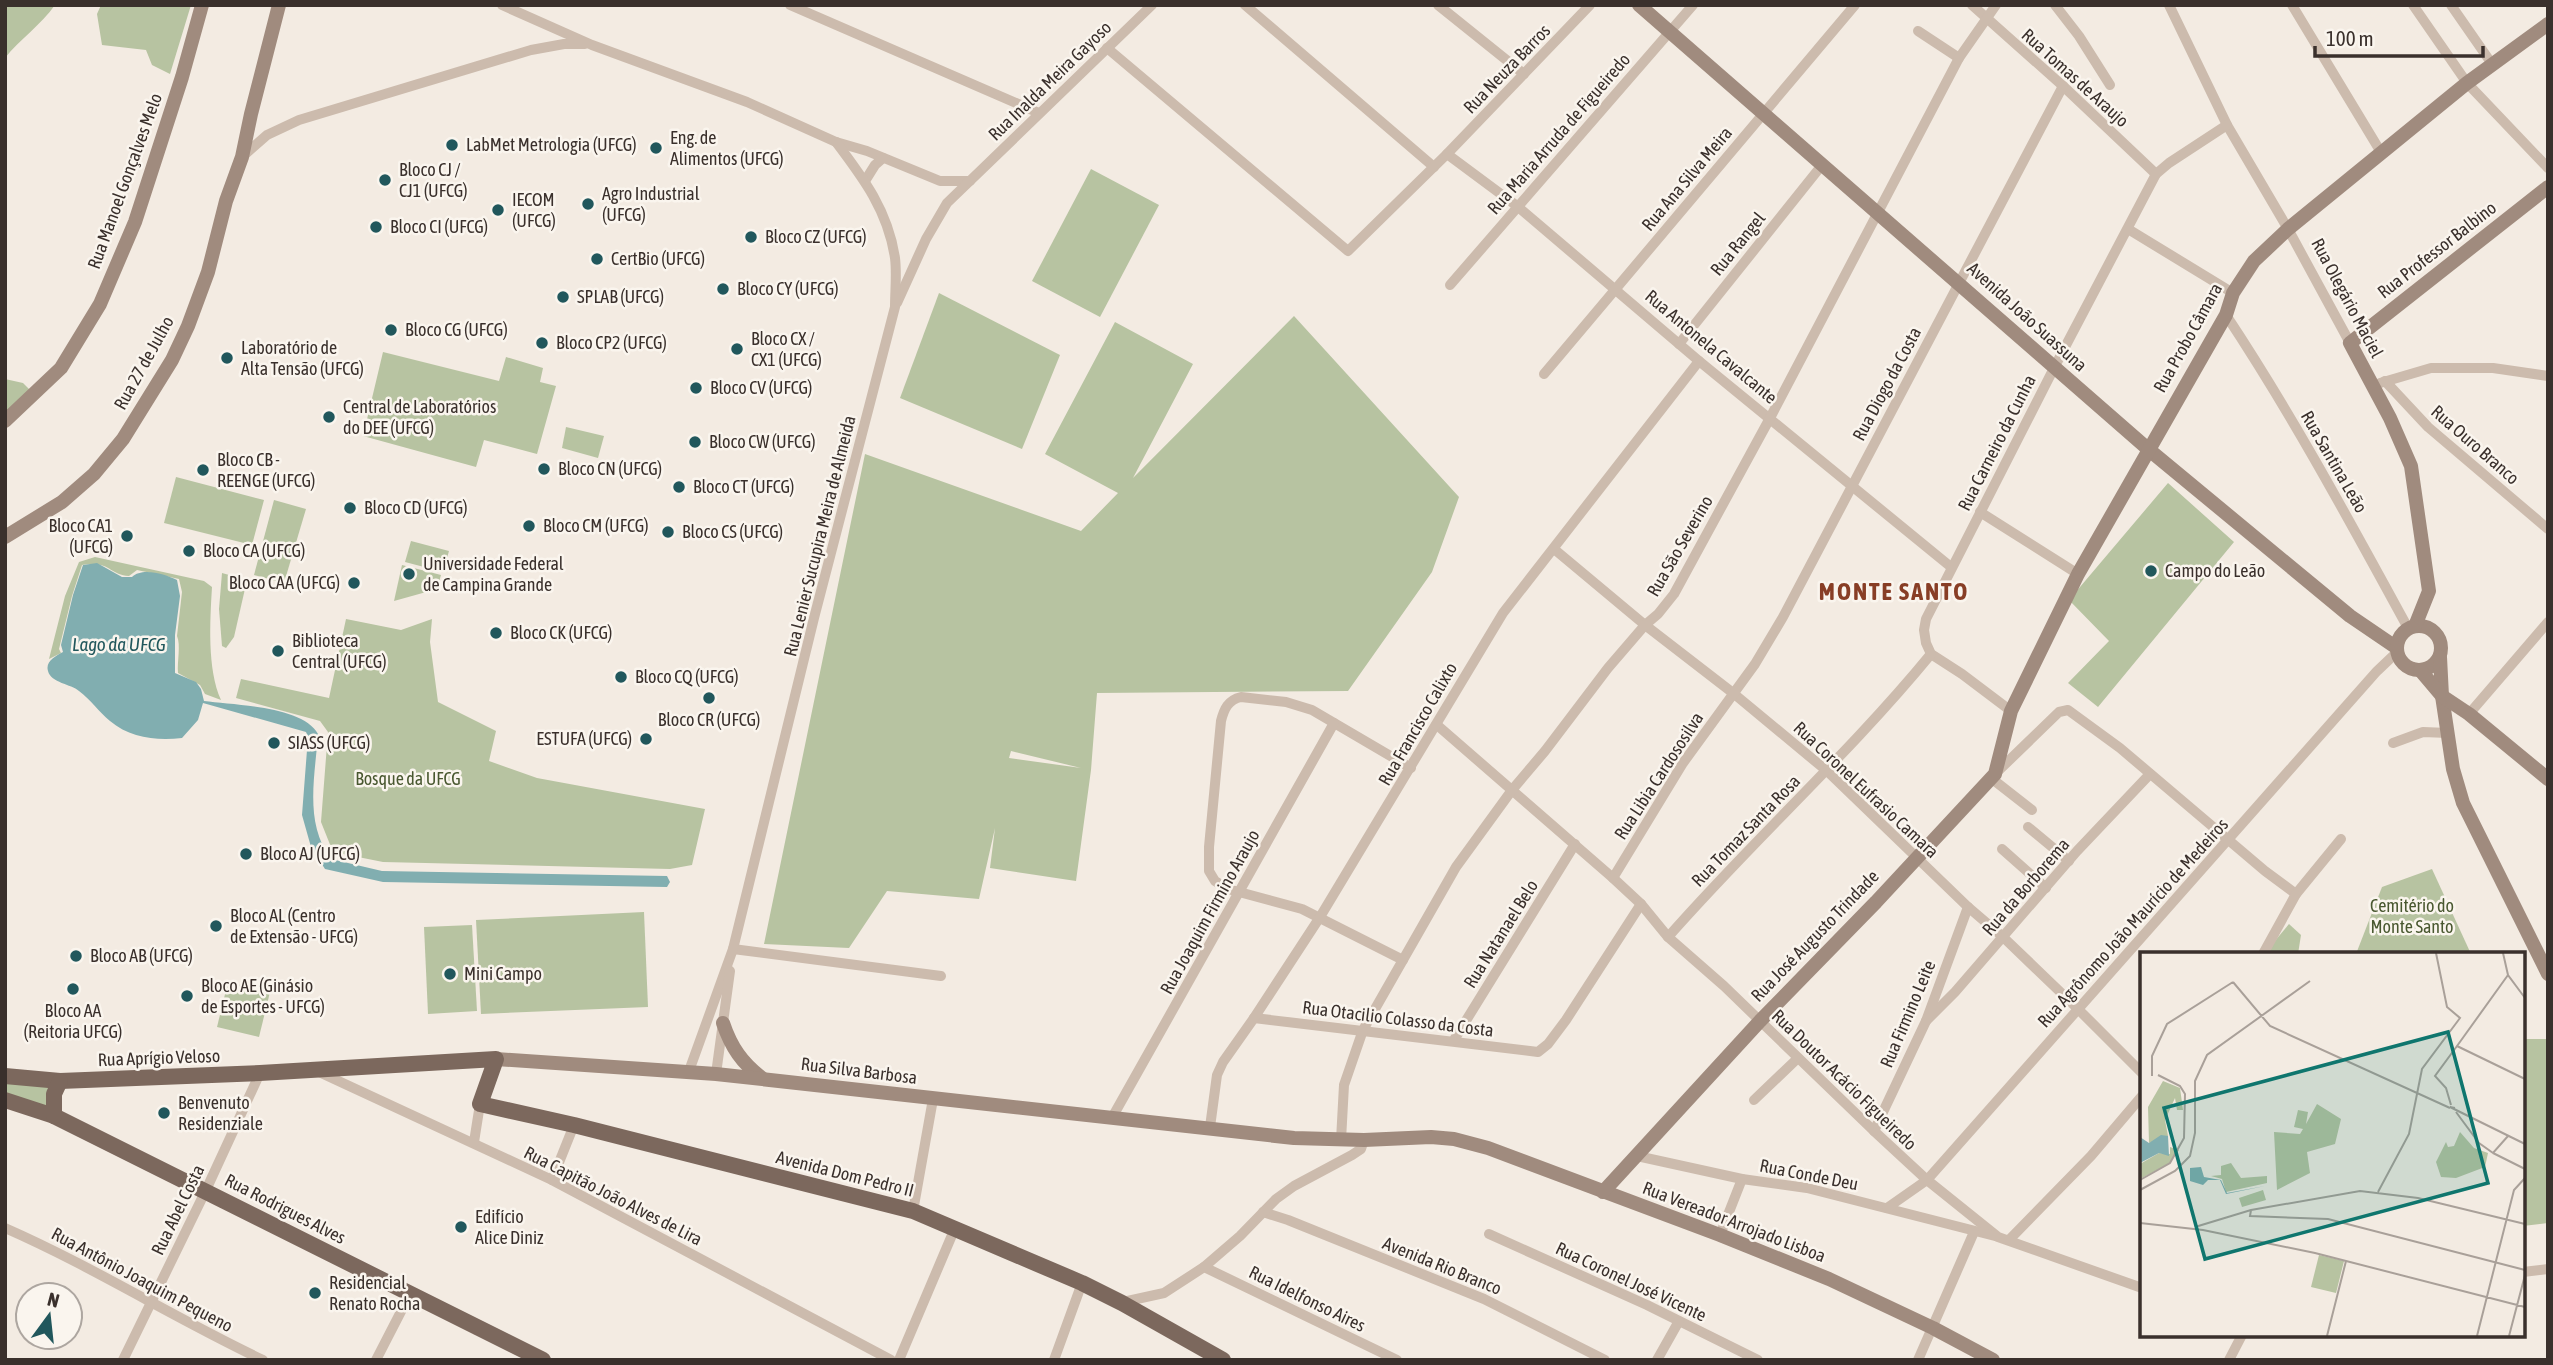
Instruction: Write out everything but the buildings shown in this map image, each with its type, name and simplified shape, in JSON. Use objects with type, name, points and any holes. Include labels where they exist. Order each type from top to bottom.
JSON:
[{"type":"main road","name":"Rua Silva Barbosa","points":[[260,1073],[496,1059]]},
{"type":"main road","points":[[480,1104],[496,1059]]},
{"type":"main road","name":"Rua Aprígio Veloso","points":[[60,1081],[260,1073]]},
{"type":"main road","points":[[5,1076],[60,1081],[54,1094],[54,1116]]},
{"type":"main road","name":"Rua Rodrigues Alves","points":[[5,1100],[54,1116],[206,1190],[524,1355],[543,1360]]},
{"type":"main road","name":"Avenida Dom Pedro II","points":[[480,1104],[574,1125],[912,1211],[1082,1283],[1223,1360]]},
{"type":"street","name":"Rua Manoel Gonçalves Melo","points":[[5,421],[61,368],[100,304],[135,222],[182,77],[202,5]]},
{"type":"street","name":"Rua 27 de Julho","points":[[5,537],[62,502],[94,474],[123,439],[172,360],[203,288],[226,201],[242,157],[279,5]]},
{"type":"street","points":[[502,5],[592,45],[747,102],[836,142],[940,181],[970,180]]},
{"type":"street","points":[[790,5],[1039,113]]},
{"type":"street","points":[[1245,5],[1434,167]]},
{"type":"street","points":[[1438,5],[1524,74]]},
{"type":"street","name":"Rua Neuza Barros","points":[[1107,48],[1349,251],[1447,155],[1590,5]]},
{"type":"street","name":"Avenida João Suassuna","points":[[1639,5],[2148,449],[2350,617],[2397,650]]},
{"type":"street","name":"Rua Maria Arruda de Figueiredo","points":[[1450,285],[1693,5]]},
{"type":"street","name":"Rua Ana Silva Meira","points":[[1544,374],[1855,5]]},
{"type":"street","name":"Rua Tomas de Araujo","points":[[1972,5],[2156,174]]},
{"type":"street","name":"Rua São Severino","points":[[1341,1140],[1344,1085],[1363,1030],[1456,867],[1512,790],[1608,668],[1674,594],[1770,418],[1959,58],[1996,5]]},
{"type":"street","points":[[2055,5],[2080,36],[2110,85]]},
{"type":"street","name":"Rua Olegário Maciel","points":[[2169,5],[2227,125],[2350,343],[2378,384],[2411,466],[2429,591],[2412,627]]},
{"type":"street","points":[[2292,5],[2382,154]]},
{"type":"street","points":[[2413,5],[2467,83],[2548,168]]},
{"type":"street","points":[[2451,5],[2492,64]]},
{"type":"street","name":"Rua Inalda Meira Gayoso","points":[[895,307],[926,239],[947,203],[1150,6]]},
{"type":"street","name":"Rua Probo Câmara","points":[[1993,776],[2011,711],[2078,574],[2226,315],[2233,293],[2254,261],[2288,229],[2467,83],[2548,24]]},
{"type":"street","points":[[1918,31],[1959,58]]},
{"type":"street","points":[[242,157],[267,135],[299,120],[530,50],[564,44],[592,45]]},
{"type":"street","name":"Rua Diogo da Costa","points":[[1733,693],[1755,664],[1783,617],[2063,86]]},
{"type":"street","name":"Rua Carneiro da Cunha","points":[[1931,654],[1924,630],[1926,619],[2156,174],[2227,125]]},
{"type":"street","name":"Rua Lenier Sucupira Meira de Almeida","points":[[716,1074],[733,949],[814,618],[895,307],[895,261],[885,216],[865,181],[836,142]]},
{"type":"street","name":"Rua Antonela Cavalcante","points":[[1447,155],[1517,206],[1699,361],[1951,567]]},
{"type":"street","points":[[865,181],[883,158]]},
{"type":"street","name":"Rua Rangel","points":[[1679,344],[1822,165]]},
{"type":"street","points":[[940,181],[947,203]]},
{"type":"street","name":"Rua Professor Balbino","points":[[2350,343],[2548,187]]},
{"type":"street","points":[[2128,229],[2233,293]]},
{"type":"street","points":[[895,261],[908,267],[915,266]]},
{"type":"street","name":"Rua Santina Leão","points":[[2226,315],[2267,377],[2412,627]]},
{"type":"street","name":"Rua Francisco Calixto","points":[[1210,1127],[1219,1069],[1320,917],[1503,613],[1699,361]]},
{"type":"street","points":[[2378,384],[2431,368],[2493,368],[2548,376]]},
{"type":"street","name":"Rua Ouro Branco","points":[[2378,384],[2548,529]]},
{"type":"street","points":[[1980,512],[2078,574]]},
{"type":"street","name":"Rua Coronel Eufrasio Camara","points":[[1554,549],[1827,771],[2140,1071]]},
{"type":"street","points":[[2469,714],[2548,621]]},
{"type":"street","points":[[2440,657],[2432,666],[2420,670],[2408,667],[2397,650],[2400,636],[2412,627],[2430,629],[2436,634],[2441,645],[2442,696],[2453,769],[2463,803],[2548,974]]},
{"type":"street","name":"Rua Agrônomo João Maurício de Medeiros","points":[[1887,1208],[1927,1180],[2397,650]]},
{"type":"street","points":[[1931,654],[2011,711]]},
{"type":"street","name":"Rua Tomaz Santa Rosa","points":[[1668,937],[1713,886],[1892,702],[1931,654]]},
{"type":"street","points":[[2420,670],[2442,696],[2469,714],[2548,779]]},
{"type":"street","name":"Rua Libia Cardososilva","points":[[1613,878],[1683,763],[1733,693]]},
{"type":"street","points":[[1403,960],[1320,917],[1284,903],[1219,885],[1209,871],[1221,721],[1224,710],[1234,699],[1241,697],[1298,704],[1411,768]]},
{"type":"street","name":"Rua José Augusto Trindade","points":[[1603,1192],[1760,1021],[1993,776],[2059,712],[2074,712],[2150,774]]},
{"type":"street","name":"Rua Joaquim Firmino Araujo","points":[[1112,1116],[1334,723]]},
{"type":"street","name":"Rua Doutor Acácio Figueiredo","points":[[1437,725],[1642,904],[1668,937],[1874,1131],[1927,1180],[1998,1237],[2140,1287]]},
{"type":"street","points":[[2393,743],[2423,732],[2448,733]]},
{"type":"street","points":[[2150,774],[2296,894]]},
{"type":"street","name":"Rua da Borborema","points":[[1926,1021],[2150,774]]},
{"type":"street","points":[[1993,776],[2032,810]]},
{"type":"street","points":[[2028,827],[2069,861]]},
{"type":"street","points":[[2264,952],[2296,894],[2341,838]]},
{"type":"street","name":"Rua Natanael Belo","points":[[1454,1040],[1575,844]]},
{"type":"street","points":[[2002,849],[2046,888]]},
{"type":"street","name":"Rua Otacilio Colasso da Costa","points":[[1254,1018],[1538,1052],[1548,1044],[1566,1020],[1642,904]]},
{"type":"street","name":"Rua Firmino Leite","points":[[1874,1131],[1926,1021],[1968,907]]},
{"type":"street","points":[[733,949],[941,976]]},
{"type":"street","name":"Rua Lenier Sucupira Meira de Almeida","points":[[689,1071],[733,949]]},
{"type":"street","points":[[723,1023],[728,1040],[737,1055],[763,1079]]},
{"type":"street","points":[[1754,1100],[1798,1058]]},
{"type":"street","name":"Rua Silva Barbosa","points":[[496,1059],[689,1071],[1294,1138],[1454,1139]]},
{"type":"street","name":"Rua Capitão João Alves de Lira","points":[[315,1070],[552,1180],[891,1360]]},
{"type":"street","name":"Rua Abel Costa","points":[[122,1360],[260,1073]]},
{"type":"street","points":[[2009,1240],[2091,1156],[2140,1098]]},
{"type":"street","points":[[912,1211],[933,1099]]},
{"type":"street","points":[[474,1142],[480,1104]]},
{"type":"street","points":[[552,1180],[574,1125]]},
{"type":"street","name":"Rua Vereador Arrojado Lisboa","points":[[1454,1139],[1516,1158],[1829,1279],[1933,1328],[1993,1360]]},
{"type":"street","points":[[1122,1303],[1164,1293],[1204,1267],[1294,1186],[1352,1155],[1361,1149],[1364,1140]]},
{"type":"street","name":"Rua Conde Deu","points":[[1637,1156],[1742,1179],[1807,1188],[1998,1237]]},
{"type":"street","points":[[1720,1235],[1742,1179]]},
{"type":"street","name":"Avenida Rio Branco","points":[[1263,1212],[1484,1299],[1605,1360]]},
{"type":"street","name":"Rua Antônio Joaquim Pequeno","points":[[5,1228],[263,1360]]},
{"type":"street","points":[[899,1360],[955,1228]]},
{"type":"street","points":[[1917,1360],[1974,1232]]},
{"type":"street","name":"Rua Coronel José Vicente","points":[[1489,1234],[1758,1360]]},
{"type":"street","name":"Rua Idelfonso Aires","points":[[1204,1267],[1397,1360]]},
{"type":"street","points":[[2525,1272],[2548,1269]]},
{"type":"street","points":[[1054,1360],[1082,1283]]},
{"type":"street","points":[[376,1360],[410,1294]]},
{"type":"street","points":[[1657,1360],[1679,1321]]},
{"type":"street","points":[[2229,1360],[2241,1337]]},
{"type":"green space","points":[[5,5],[55,5],[5,58]]},
{"type":"green space","points":[[101,5],[191,5],[170,74],[152,65],[146,50],[102,45],[97,14]]},
{"type":"green space","points":[[1091,169],[1159,205],[1100,317],[1032,281]]},
{"type":"green space","points":[[939,293],[1060,355],[1022,449],[900,398]]},
{"type":"green space","points":[[1294,316],[1459,497],[1432,572],[1348,691],[1097,693],[1091,770],[1076,881],[990,868],[995,828],[979,899],[887,891],[849,948],[764,944],[865,454],[1081,531],[1118,493],[1045,454],[1115,322],[1193,364],[1133,478]],"holes":[[[1011,751],[1081,768],[1009,758]]]},
{"type":"green space","points":[[383,352],[499,381],[506,357],[543,368],[540,382],[556,386],[537,454],[484,440],[476,467],[363,436]]},
{"type":"green space","points":[[5,379],[23,383],[32,392],[5,417]]},
{"type":"green space","points":[[566,427],[604,436],[598,458],[562,448]]},
{"type":"green space","points":[[176,477],[264,500],[252,545],[164,523]]},
{"type":"green space","name":"Campo do Leão","points":[[2168,483],[2234,542],[2098,707],[2068,683],[2109,641],[2069,600]]},
{"type":"green space","points":[[274,500],[306,509],[284,583],[254,575]]},
{"type":"green space","points":[[411,541],[449,551],[443,572],[405,562]]},
{"type":"green space","points":[[95,557],[204,581],[212,587],[211,660],[221,700],[205,694],[200,685],[178,673],[177,636],[182,592],[179,579],[137,570],[129,576],[122,575],[98,564],[82,565],[59,649],[61,653],[49,659],[65,596],[79,562]]},
{"type":"green space","points":[[402,565],[441,575],[437,589],[394,601]]},
{"type":"green space","points":[[222,573],[247,580],[234,637],[226,648],[222,646],[219,609]]},
{"type":"green space","name":"Bosque da UFCG","points":[[346,619],[401,630],[432,619],[430,642],[438,702],[496,731],[489,761],[537,778],[705,809],[692,865],[670,869],[383,862],[333,852],[321,822],[328,732],[320,721],[236,698],[241,679],[329,698]]},
{"type":"green space","name":"Cemitério do Monte Santo","points":[[2432,869],[2470,952],[2357,952],[2382,887]]},
{"type":"green space","points":[[644,912],[648,1007],[481,1014],[476,920]]},
{"type":"green space","points":[[2289,924],[2301,935],[2298,952],[2266,952]]},
{"type":"green space","name":"Mini Campo","points":[[472,925],[477,1011],[428,1014],[424,927]]},
{"type":"green space","points":[[228,982],[270,992],[259,1037],[217,1027]]},
{"type":"green space","points":[[2525,1039],[2548,1039],[2548,1223],[2525,1226]]},
{"type":"green space","points":[[5,1078],[51,1083],[49,1109],[5,1097]]},
{"type":"water","name":"Lago da UFCG","points":[[97,563],[122,577],[147,572],[177,580],[180,596],[175,635],[175,673],[196,682],[204,701],[283,712],[310,725],[318,734],[314,815],[317,830],[331,859],[382,871],[667,876],[670,882],[667,887],[383,882],[325,869],[311,847],[302,815],[308,737],[306,732],[203,703],[198,720],[182,738],[163,739],[135,735],[118,727],[79,691],[50,675],[47,667],[54,657],[63,652],[61,645],[83,565]]},
{"type":"place","name":"LabMet Metrologia (UFCG)","points":[[452,145]]},
{"type":"place","name":"Eng. de Alimentos (UFCG)","points":[[656,148]]},
{"type":"place","name":"Bloco CJ / CJ1 (UFCG)","points":[[385,180]]},
{"type":"place","name":"Agro Industrial (UFCG)","points":[[588,204]]},
{"type":"place","name":"IECOM (UFCG)","points":[[498,210]]},
{"type":"place","name":"Bloco CI (UFCG)","points":[[376,227]]},
{"type":"place","name":"Bloco CZ (UFCG)","points":[[751,237]]},
{"type":"place","name":"CertBio (UFCG)","points":[[597,259]]},
{"type":"place","name":"Bloco CY (UFCG)","points":[[723,289]]},
{"type":"place","name":"SPLAB (UFCG)","points":[[563,297]]},
{"type":"place","name":"Bloco CG (UFCG)","points":[[391,330]]},
{"type":"place","name":"Bloco CP2 (UFCG)","points":[[542,343]]},
{"type":"place","name":"Bloco CX / CX1 (UFCG)","points":[[737,349]]},
{"type":"place","name":"Laboratório de Alta Tensão (UFCG)","points":[[227,358]]},
{"type":"place","name":"Bloco CV (UFCG)","points":[[696,388]]},
{"type":"place","name":"Central de Laboratórios do DEE (UFCG)","points":[[329,417]]},
{"type":"place","name":"Bloco CW (UFCG)","points":[[695,442]]},
{"type":"place","name":"Bloco CN (UFCG)","points":[[544,469]]},
{"type":"place","name":"Bloco CB - REENGE (UFCG)","points":[[203,470]]},
{"type":"place","name":"Bloco CT (UFCG)","points":[[679,487]]},
{"type":"place","name":"Bloco CD (UFCG)","points":[[350,508]]},
{"type":"place","name":"Bloco CM (UFCG)","points":[[529,526]]},
{"type":"place","name":"Bloco CS (UFCG)","points":[[668,532]]},
{"type":"place","name":"Bloco CA1 (UFCG)","points":[[127,536]]},
{"type":"place","name":"Bloco CA (UFCG)","points":[[189,551]]},
{"type":"place","name":"Campo do Leão","points":[[2151,571]]},
{"type":"place","name":"Universidade Federal de Campina Grande","points":[[409,574]]},
{"type":"place","name":"Bloco CAA (UFCG)","points":[[354,583]]},
{"type":"place","name":"Bloco CK (UFCG)","points":[[496,633]]},
{"type":"place","name":"Biblioteca Central (UFCG)","points":[[278,651]]},
{"type":"place","name":"Bloco CQ (UFCG)","points":[[621,677]]},
{"type":"place","name":"Bloco CR (UFCG)","points":[[709,698]]},
{"type":"place","name":"ESTUFA (UFCG)","points":[[646,739]]},
{"type":"place","name":"SIASS (UFCG)","points":[[274,743]]},
{"type":"place","name":"Bloco AJ (UFCG)","points":[[246,854]]},
{"type":"place","name":"Bloco AL (Centro de Extensão - UFCG)","points":[[216,926]]},
{"type":"place","name":"Bloco AB (UFCG)","points":[[76,956]]},
{"type":"place","name":"Mini Campo","points":[[450,974]]},
{"type":"place","name":"Bloco AA (Reitoria UFCG)","points":[[73,989]]},
{"type":"place","name":"Bloco AE (Ginásio de Esportes - UFCG)","points":[[187,996]]},
{"type":"place","name":"Benvenuto Residenziale","points":[[164,1113]]},
{"type":"place","name":"Edifício Alice Diniz","points":[[461,1227]]},
{"type":"place","name":"Residencial Renato Rocha","points":[[315,1293]]},
{"type":"district","name":"MONTE SANTO","points":[[1894,592]]}]
